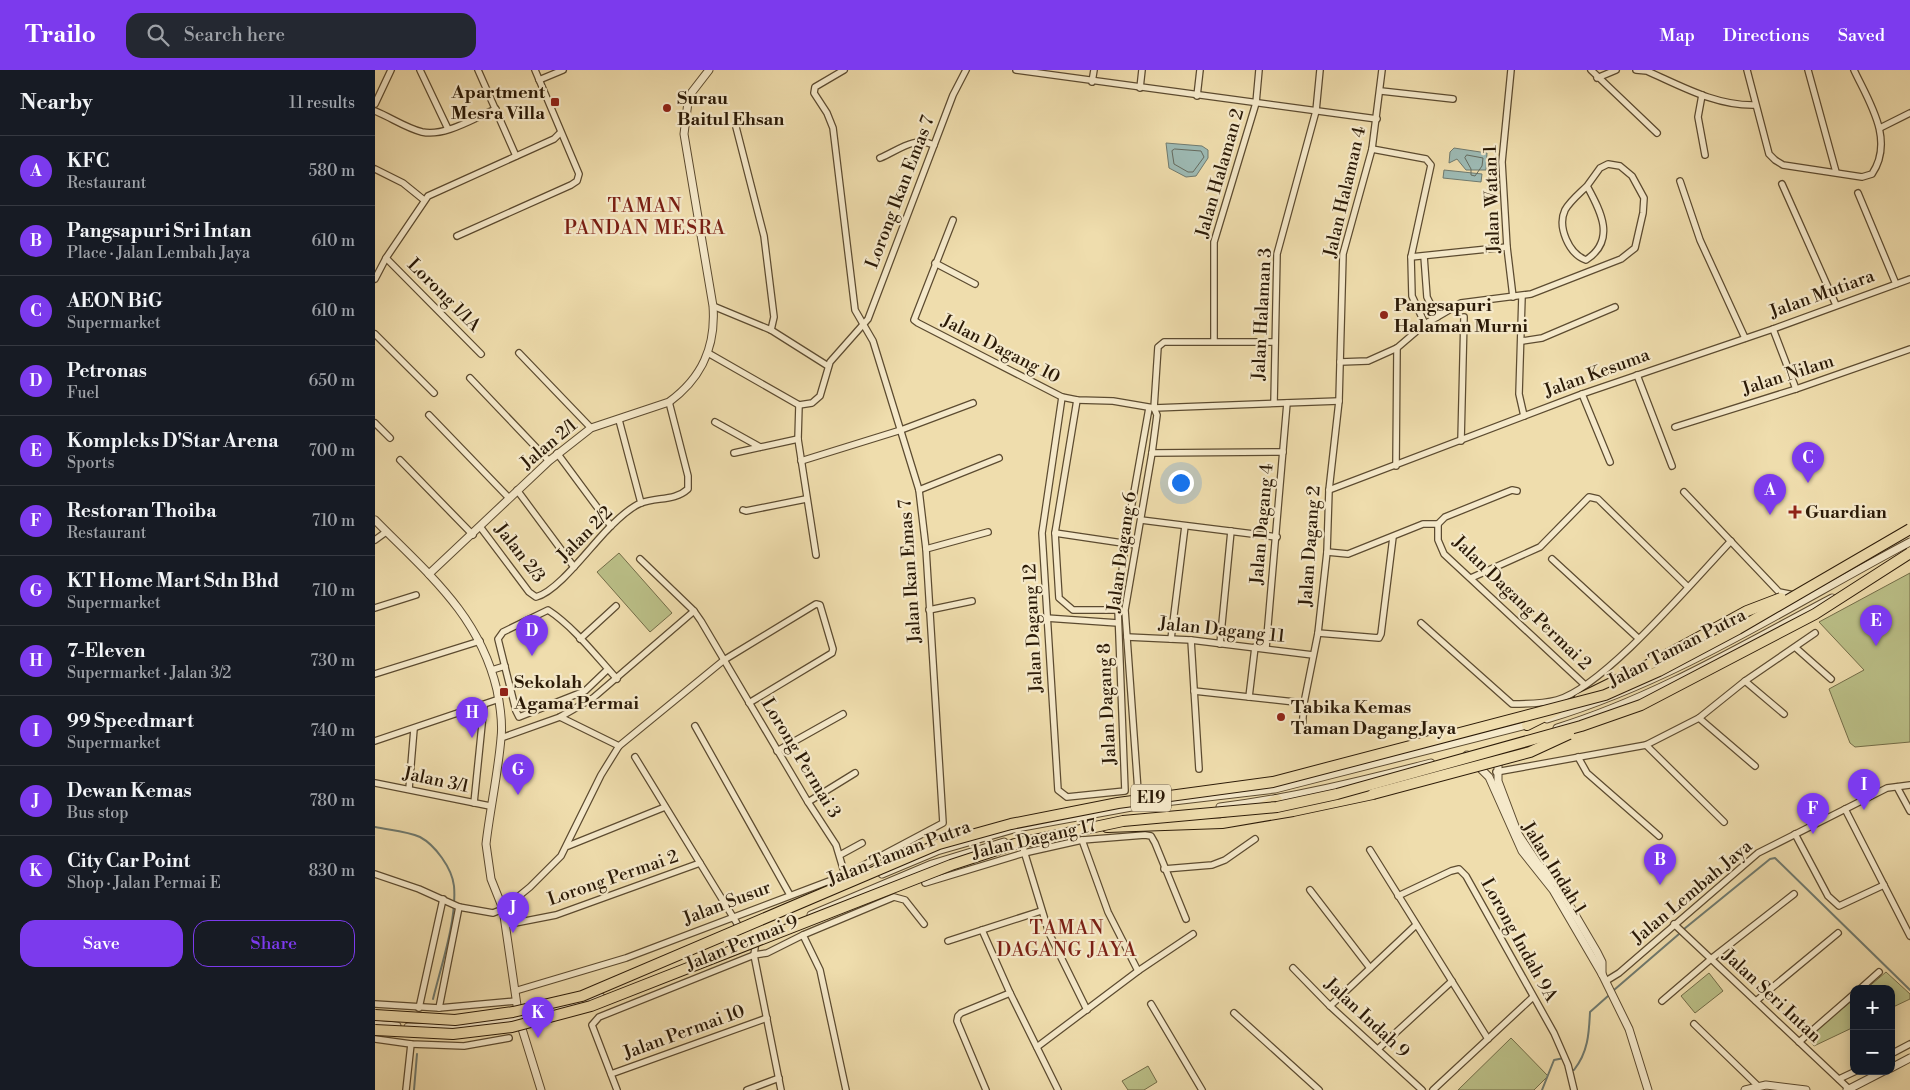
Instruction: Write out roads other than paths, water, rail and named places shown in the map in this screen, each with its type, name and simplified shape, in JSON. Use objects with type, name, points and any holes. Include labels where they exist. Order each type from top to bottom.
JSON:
[{"type":"highway","name":"E19","points":[[375,1015],[455,1020],[513,1012],[582,996],[939,844],[1011,824],[1118,803],[1273,782],[1605,694],[1659,671],[1815,590],[1910,529]]},
{"type":"highway","name":"E19","points":[[375,1030],[453,1034],[512,1027],[591,1006],[951,864],[1015,844],[1123,821],[1277,807],[1337,794],[1581,726],[1641,705],[1815,614],[1910,553]]},
{"type":"highway","points":[[1527,725],[1650,664],[1747,612],[1815,590]]},
{"type":"highway","points":[[1074,828],[1189,824],[1240,820],[1373,794],[1530,752],[1561,739],[1581,726]]},
{"type":"highway","points":[[1189,824],[1238,815],[1277,800]]},
{"type":"street","points":[[375,104],[391,70]]},
{"type":"street","points":[[420,70],[449,129]]},
{"type":"street","points":[[478,70],[516,156]]},
{"type":"street","points":[[457,236],[575,184],[579,174],[560,133],[535,70]]},
{"type":"street","points":[[539,80],[563,70]]},
{"type":"street","name":"Jalan 2/1","points":[[429,574],[481,528],[517,490],[557,453],[591,428],[669,402],[687,386],[708,353],[715,328],[713,306],[684,134],[688,102],[709,70]]},
{"type":"street","name":"Jalan Ikan Emas 7","points":[[844,70],[815,87],[814,93],[827,113],[833,128],[855,310],[873,341],[919,490],[925,549],[943,823]]},
{"type":"street","name":"Lorong Ikan Emas 7","points":[[864,326],[871,313],[953,94],[966,70]]},
{"type":"street","points":[[1016,70],[1092,82],[1377,119]]},
{"type":"street","points":[[1092,82],[1094,70]]},
{"type":"street","points":[[1140,88],[1141,70]]},
{"type":"street","points":[[1197,96],[1200,70]]},
{"type":"street","name":"Jalan Halaman 2","points":[[1214,341],[1214,242],[1255,103],[1259,70]]},
{"type":"street","name":"Jalan Halaman 3","points":[[1274,403],[1277,254],[1316,111],[1320,70]]},
{"type":"street","name":"Jalan Halaman 4","points":[[1340,362],[1343,254],[1372,149],[1383,70]]},
{"type":"street","name":"Jalan Watan 1","points":[[1511,70],[1501,162],[1507,247],[1513,297]]},
{"type":"street","points":[[1591,70],[1597,78],[1657,133]]},
{"type":"street","points":[[1597,78],[1616,70]]},
{"type":"street","points":[[1636,70],[1647,71],[1702,95],[1735,105],[1755,105]]},
{"type":"street","points":[[1747,70],[1769,154],[1775,160],[1783,165],[1862,177],[1872,174],[1880,156],[1880,128],[1854,70]]},
{"type":"street","points":[[1808,70],[1836,172]]},
{"type":"street","points":[[1381,91],[1453,99]]},
{"type":"street","points":[[1702,95],[1698,117],[1705,155]]},
{"type":"street","points":[[375,111],[420,132],[430,133],[449,129],[495,109]]},
{"type":"street","points":[[1880,128],[1910,113]]},
{"type":"street","points":[[736,127],[764,236],[774,317],[771,330]]},
{"type":"street","points":[[375,279],[386,258],[424,200],[554,139],[560,133]]},
{"type":"street","points":[[880,158],[912,142],[923,141],[934,145]]},
{"type":"street","points":[[1372,149],[1429,161],[1431,168],[1411,257],[1411,296],[1425,324]]},
{"type":"street","points":[[1340,362],[1369,361],[1397,348],[1425,324],[1461,303],[1522,296],[1621,259],[1635,248],[1643,213],[1644,198],[1632,176],[1620,166],[1608,164],[1601,168],[1565,209],[1563,222],[1566,240],[1579,258],[1585,260],[1594,255],[1603,229],[1602,212],[1587,186]]},
{"type":"street","points":[[375,169],[403,183],[424,200]]},
{"type":"street","points":[[1680,181],[1700,240],[1745,338]]},
{"type":"street","points":[[1782,184],[1836,305]]},
{"type":"street","points":[[1858,193],[1896,284]]},
{"type":"street","points":[[953,220],[935,263],[975,284]]},
{"type":"street","points":[[1411,257],[1507,247]]},
{"type":"street","points":[[1424,256],[1427,298],[1437,317]]},
{"type":"street","name":"Lorong 1/1A","points":[[386,258],[481,354]]},
{"type":"street","name":"Jalan Dagang 10","points":[[935,263],[914,320],[1062,397],[1077,400],[1113,401],[1152,408],[1339,401]]},
{"type":"street","name":"Jalan Mutiara","points":[[1745,338],[1910,278]]},
{"type":"street","points":[[1522,296],[1519,394],[1524,416]]},
{"type":"street","points":[[713,306],[771,330],[828,366]]},
{"type":"street","points":[[1522,341],[1542,338],[1615,307]]},
{"type":"street","points":[[1461,441],[1464,317]]},
{"type":"street","points":[[708,353],[799,405],[812,403],[820,396],[827,379],[828,366],[835,355],[864,326]]},
{"type":"street","points":[[1773,329],[1796,389]]},
{"type":"street","points":[[375,334],[434,392]]},
{"type":"street","name":"Jalan Kesuma","points":[[1329,490],[1582,394],[1745,338]]},
{"type":"street","points":[[1152,408],[1157,354],[1160,344],[1214,341],[1275,342]]},
{"type":"street","points":[[1395,466],[1397,348]]},
{"type":"street","name":"Jalan Nilam","points":[[1675,427],[1796,389],[1910,349]]},
{"type":"street","points":[[519,353],[591,428]]},
{"type":"street","name":"Jalan Dagang 2","points":[[1302,731],[1313,654],[1318,633],[1327,552],[1329,490],[1339,401],[1340,362]]},
{"type":"street","points":[[1637,375],[1672,466]]},
{"type":"street","points":[[470,378],[549,461]]},
{"type":"street","points":[[1582,394],[1610,462]]},
{"type":"street","name":"Jalan Dagang 12","points":[[1062,397],[1042,533],[1058,790],[1067,797],[1125,791]]},
{"type":"street","name":"Jalan Dagang 10","points":[[1077,400],[1055,533],[1059,598],[1073,610],[1117,610]]},
{"type":"street","name":"Jalan 2/2","points":[[536,597],[543,594],[574,567],[611,526],[641,503],[681,495],[688,489],[688,476],[669,402]]},
{"type":"street","points":[[801,461],[901,430],[973,403]]},
{"type":"street","name":"Jalan Dagang 4","points":[[1266,648],[1287,403]]},
{"type":"street","points":[[799,405],[798,439],[816,556]]},
{"type":"street","name":"Jalan Dagang 6","points":[[1138,791],[1125,610],[1152,453],[1157,415],[1152,408]]},
{"type":"street","name":"Jalan Dagang 8","points":[[1125,791],[1117,610],[1125,543],[1152,408]]},
{"type":"street","points":[[429,416],[509,498]]},
{"type":"street","points":[[619,420],[641,503]]},
{"type":"street","points":[[715,422],[760,447]]},
{"type":"street","points":[[375,423],[389,438]]},
{"type":"street","points":[[734,453],[798,439]]},
{"type":"street","points":[[1152,453],[1283,452]]},
{"type":"street","points":[[557,453],[611,526]]},
{"type":"street","points":[[919,490],[999,458]]},
{"type":"street","points":[[400,460],[473,535]]},
{"type":"street","points":[[517,490],[574,567]]},
{"type":"street","name":"Jalan Dagang Permai 2","points":[[1517,491],[1512,490],[1445,517],[1438,524],[1437,540],[1444,554],[1585,685]]},
{"type":"street","points":[[1684,492],[1779,592],[1795,595],[1815,590]]},
{"type":"street","points":[[1471,578],[1540,547],[1589,497],[1598,499],[1688,587]]},
{"type":"street","points":[[743,510],[746,511],[806,499]]},
{"type":"street","points":[[375,520],[429,574],[465,615],[480,640],[492,670],[499,699],[501,738],[486,844],[487,859],[491,880],[503,909],[519,1019],[541,1090]]},
{"type":"street","points":[[1141,520],[1277,537]]},
{"type":"street","points":[[1327,552],[1348,554],[1423,524],[1438,524]]},
{"type":"street","points":[[1171,639],[1185,526]]},
{"type":"street","name":"Jalan 2/3","points":[[481,528],[529,592],[536,597]]},
{"type":"street","points":[[1220,644],[1231,531]]},
{"type":"street","points":[[375,540],[386,532]]},
{"type":"street","points":[[925,549],[988,532]]},
{"type":"street","points":[[1055,533],[1136,545]]},
{"type":"street","points":[[1318,633],[1374,640],[1379,638],[1393,537]]},
{"type":"street","points":[[1421,623],[1512,704],[1533,704],[1559,699],[1599,675],[1638,638],[1731,541]]},
{"type":"street","name":"Jalan Taman Putra","points":[[375,1015],[462,1019],[517,1010],[600,986],[741,932],[937,851],[1017,828],[1148,804],[1275,789],[1527,725],[1596,704],[1661,677],[1767,619],[1815,590],[1910,542]]},
{"type":"street","name":"Jalan Taman Putra","points":[[375,1024],[457,1028],[519,1019],[594,1000],[758,937],[932,864],[1019,838],[1123,820],[1277,800],[1466,754],[1592,717],[1665,686],[1910,558]]},
{"type":"street","name":"Lorong Permai 3","points":[[640,559],[694,611],[777,751],[836,845],[845,875]]},
{"type":"street","points":[[1552,559],[1638,638]]},
{"type":"street","points":[[1767,619],[1777,608],[1779,592]]},
{"type":"street","points":[[375,608],[416,595]]},
{"type":"street","points":[[929,610],[972,601]]},
{"type":"street","points":[[375,874],[458,906],[493,913],[503,909],[531,887],[561,856],[568,846],[601,775],[619,746],[724,660],[816,604],[820,604],[833,649],[829,657],[749,703]]},
{"type":"street","points":[[580,639],[616,606]]},
{"type":"street","points":[[608,670],[585,691],[519,717],[498,639],[500,635],[547,610],[580,639],[617,679]]},
{"type":"street","points":[[501,738],[560,718],[593,698],[694,611]]},
{"type":"street","points":[[1046,618],[1118,623]]},
{"type":"street","points":[[1503,744],[1496,772],[1646,744],[1699,718],[1745,681],[1796,648],[1815,633]]},
{"type":"street","name":"Jalan Dagang 11","points":[[1127,637],[1191,640],[1313,654]]},
{"type":"street","points":[[375,674],[480,640]]},
{"type":"street","points":[[1191,640],[1199,769]]},
{"type":"street","points":[[1249,697],[1255,647]]},
{"type":"street","points":[[1796,648],[1831,679]]},
{"type":"street","points":[[492,670],[505,666]]},
{"type":"street","points":[[1745,681],[1783,714]]},
{"type":"street","points":[[1194,691],[1305,703]]},
{"type":"street","points":[[375,741],[499,699]]},
{"type":"street","points":[[474,803],[485,705]]},
{"type":"street","points":[[777,751],[843,714]]},
{"type":"street","points":[[560,718],[619,746]]},
{"type":"street","points":[[1699,718],[1755,766]]},
{"type":"street","points":[[695,726],[790,895]]},
{"type":"street","points":[[409,789],[414,729]]},
{"type":"street","points":[[1646,744],[1725,822]]},
{"type":"street","name":"Jalan Indah 1","points":[[1466,754],[1489,777],[1522,851],[1553,890],[1606,981],[1629,1029],[1648,1090]]},
{"type":"street","points":[[635,757],[741,932]]},
{"type":"street","points":[[1577,757],[1587,773],[1659,836]]},
{"type":"street","points":[[808,802],[855,772]]},
{"type":"street","name":"Jalan Indah 1","points":[[1496,772],[1518,834],[1538,864],[1557,884],[1602,962],[1602,974]]},
{"type":"street","name":"Jalan 3/1","points":[[375,783],[491,806]]},
{"type":"street","name":"Jalan Lembah Jaya","points":[[1606,981],[1619,974],[1674,924],[1758,853],[1887,788],[1910,785]]},
{"type":"street","points":[[1897,787],[1910,811]]},
{"type":"street","points":[[1138,791],[1148,804]]},
{"type":"street","points":[[1129,808],[1135,801],[1138,791]]},
{"type":"street","points":[[568,846],[665,808]]},
{"type":"street","points":[[1845,809],[1910,936]]},
{"type":"street","name":"Jalan Susur","points":[[515,991],[618,961],[845,875],[943,823]]},
{"type":"street","points":[[1017,828],[1041,911],[1056,951],[1087,1010]]},
{"type":"street","points":[[1795,834],[1828,896],[1839,906],[1884,885]]},
{"type":"street","name":"Jalan Dagang 17","points":[[925,883],[1024,853],[1083,840],[1145,835],[1151,836],[1164,869]]},
{"type":"street","points":[[1186,919],[1164,869],[1212,865],[1225,860],[1255,839]]},
{"type":"street","points":[[1083,840],[1108,912],[1138,971]]},
{"type":"street","points":[[840,856],[862,843]]},
{"type":"street","points":[[1370,850],[1489,1039]]},
{"type":"street","name":"Lorong Permai 2","points":[[505,926],[556,915],[700,863]]},
{"type":"street","name":"Lorong Indah 9A","points":[[1398,896],[1459,869],[1465,876],[1533,997],[1569,1065],[1574,1090]]},
{"type":"street","points":[[1310,890],[1370,968]]},
{"type":"street","points":[[1662,1001],[1711,959],[1794,894]]},
{"type":"street","name":"Jalan Permai 9","points":[[611,1074],[592,1025],[599,1017],[754,955],[767,953],[803,934],[894,897],[905,900],[924,924]]},
{"type":"street","points":[[419,1008],[445,900]]},
{"type":"street","points":[[439,1008],[458,906]]},
{"type":"street","points":[[948,941],[1041,911]]},
{"type":"street","name":"Jalan Seri Intan","points":[[1674,924],[1839,1079],[1848,1090]]},
{"type":"street","points":[[1331,1006],[1416,925]]},
{"type":"street","points":[[983,930],[1009,994],[1058,1090]]},
{"type":"street","points":[[1756,1001],[1838,933]]},
{"type":"street","points":[[803,934],[819,970],[846,1090]]},
{"type":"street","points":[[1037,1047],[1138,971],[1193,934]]},
{"type":"street","points":[[758,937],[755,943],[754,955],[781,1090]]},
{"type":"street","points":[[742,943],[754,955]]},
{"type":"street","name":"Jalan Indah 9","points":[[1293,968],[1422,1090]]},
{"type":"street","points":[[1864,985],[1879,972]]},
{"type":"street","points":[[1378,1049],[1452,980]]},
{"type":"street","points":[[987,1090],[957,1021],[958,1016],[961,1013],[1009,994]]},
{"type":"street","points":[[1433,1090],[1533,997]]},
{"type":"street","points":[[1799,1042],[1850,997]]},
{"type":"street","points":[[375,1004],[439,1008],[516,1001]]},
{"type":"street","points":[[1151,1004],[1202,1090]]},
{"type":"street","points":[[1234,1014],[1319,1090]]},
{"type":"street","name":"Jalan Permai 10","points":[[611,1074],[767,1018]]},
{"type":"street","points":[[1694,1024],[1765,1087]]},
{"type":"street","points":[[375,1039],[411,1044],[465,1046],[509,1038]]},
{"type":"street","points":[[406,1090],[411,1044]]},
{"type":"street","points":[[1895,1052],[1910,1044]]},
{"type":"street","points":[[1895,1066],[1910,1058]]},
{"type":"street","points":[[611,1074],[617,1090]]},
{"type":"street","points":[[1839,1079],[1850,1074]]},
{"type":"street","points":[[1848,1090],[1876,1075]]},
{"type":"street","points":[[747,1090],[779,1078]]},
{"type":"street","points":[[1745,1090],[1765,1087],[1806,1090]]},
{"type":"water","points":[[1166,143],[1202,146],[1208,150],[1208,158],[1196,176],[1186,177],[1169,168]]},
{"type":"water","points":[[1454,148],[1487,153],[1486,170],[1466,170],[1457,159],[1449,163],[1450,152]]},
{"type":"water","points":[[1444,170],[1482,174],[1481,182],[1443,178]]},
{"type":"waterway","points":[[375,827],[409,833],[420,837],[437,851],[453,879],[454,899],[451,928],[433,999]]},
{"type":"waterway","points":[[1684,929],[1770,859],[1775,858],[1910,990]]},
{"type":"waterway","points":[[1614,990],[1679,934]]},
{"type":"waterway","points":[[1571,1070],[1574,1070],[1579,1063],[1585,1050],[1590,1012],[1608,996]]},
{"type":"waterway","points":[[414,1090],[417,1054]]},
{"type":"waterway","points":[[1542,1090],[1554,1060],[1564,1058]]},
{"type":"place","name":"Apartment Mesra Villa","points":[[555,102]]},
{"type":"place","name":"Surau Baitul Ehsan","points":[[667,108]]},
{"type":"place","name":"Pangsapuri Halaman Murni","points":[[1384,315]]},
{"type":"place","name":"AEON BiG","points":[[1808,483]]},
{"type":"place","name":"Guardian","points":[[1795,512]]},
{"type":"place","name":"KFC","points":[[1770,515]]},
{"type":"place","name":"Kompleks D'Star Arena","points":[[1876,646]]},
{"type":"place","name":"Petronas","points":[[532,656]]},
{"type":"place","name":"Sekolah Agama Permai","points":[[504,692]]},
{"type":"place","name":"Tabika Kemas Taman Dagang Jaya","points":[[1281,717]]},
{"type":"place","name":"7-Eleven","points":[[472,738]]},
{"type":"place","name":"KT Home Mart Sdn Bhd","points":[[518,795]]},
{"type":"place","name":"99 Speedmart","points":[[1864,810]]},
{"type":"place","name":"Restoran Thoiba","points":[[1813,834]]},
{"type":"place","name":"Pangsapuri Sri Intan","points":[[1660,885]]},
{"type":"place","name":"Dewan Kemas","points":[[513,933]]},
{"type":"place","name":"City Car Point","points":[[538,1038]]},
{"type":"district","name":"TAMAN PANDAN MESRA","points":[[645,217]]},
{"type":"district","name":"TAMAN DAGANG JAYA","points":[[1067,939]]}]
